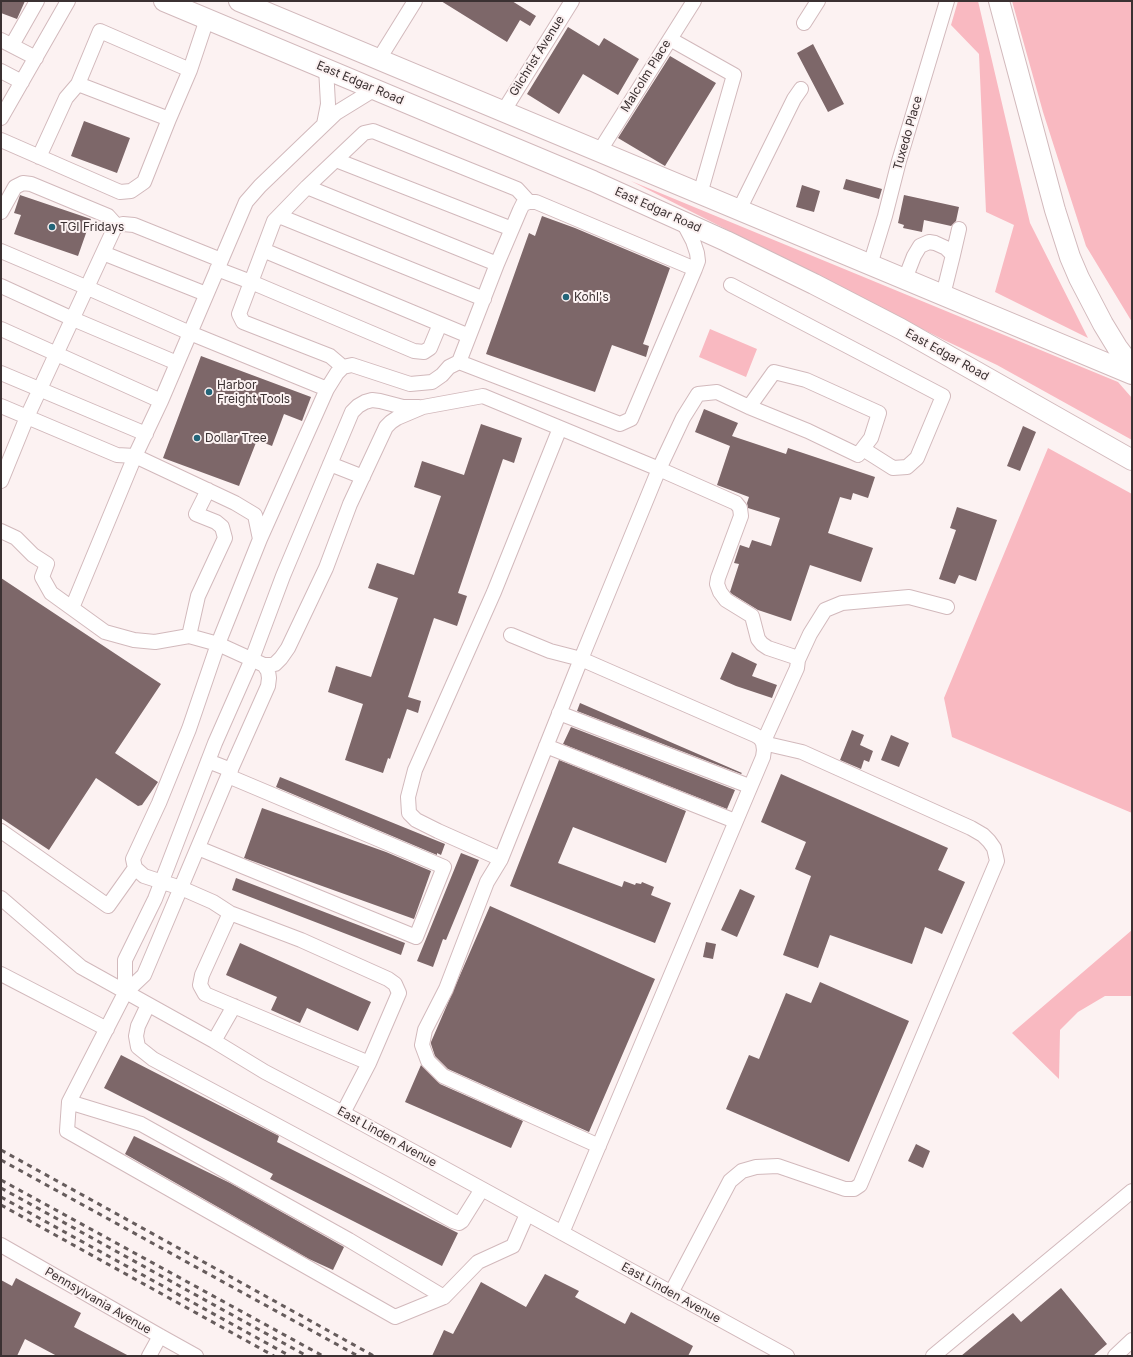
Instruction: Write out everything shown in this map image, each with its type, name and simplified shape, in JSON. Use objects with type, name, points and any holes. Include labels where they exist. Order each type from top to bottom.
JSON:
[{"type":"highway","name":"East Edgar Road","points":[[164,1],[326,68],[682,220],[776,265],[901,329],[1132,460]]},
{"type":"highway","points":[[240,1],[1132,374]]},
{"type":"highway","points":[[999,1],[1055,210],[1070,257],[1090,301],[1117,347],[1132,367]]},
{"type":"street","points":[[36,58],[6,43],[37,1]]},
{"type":"street","points":[[1,118],[68,1]]},
{"type":"street","points":[[379,59],[415,1]]},
{"type":"street","name":"Gilchrist Avenue","points":[[504,112],[572,1]]},
{"type":"street","name":"Malcolm Place","points":[[599,152],[694,1]]},
{"type":"street","points":[[804,23],[818,1]]},
{"type":"street","name":"Tuxedo Place","points":[[870,265],[885,216],[899,161],[947,1]]},
{"type":"street","points":[[1,140],[39,158],[120,192],[131,191],[144,182],[190,70],[207,19]]},
{"type":"street","points":[[39,158],[66,98],[78,84],[100,31],[190,70]]},
{"type":"street","points":[[670,39],[734,75],[700,194]]},
{"type":"street","points":[[324,124],[328,104],[326,68]]},
{"type":"street","points":[[1,71],[22,82]]},
{"type":"street","points":[[78,84],[169,119]]},
{"type":"street","points":[[72,608],[135,456],[161,401],[246,202],[260,186],[336,112],[375,89]]},
{"type":"street","points":[[739,210],[794,100],[801,89]]},
{"type":"street","points":[[343,367],[330,356],[243,322],[239,314],[274,221],[307,187],[364,133],[373,131],[517,189],[529,202]]},
{"type":"street","points":[[336,160],[512,229]]},
{"type":"street","points":[[1,212],[15,188],[23,183],[31,184],[108,216],[118,226]]},
{"type":"street","points":[[307,187],[497,264]]},
{"type":"street","points":[[343,1112],[369,1064],[399,993],[395,984],[388,979],[301,940],[230,913],[213,902],[181,888],[144,876],[135,868],[133,860],[159,803],[189,729],[218,644],[260,539],[327,389],[337,373],[343,367],[352,365],[410,384],[420,384],[432,382],[442,375],[449,367],[459,362],[497,264],[523,204],[536,202],[694,269]]},
{"type":"street","points":[[279,216],[484,299]]},
{"type":"street","points":[[459,362],[620,424],[631,419],[698,261],[693,241],[682,220]]},
{"type":"street","points":[[1,481],[27,417],[114,229],[123,224],[134,225],[219,264],[251,282],[414,351],[424,352],[430,348],[440,324]]},
{"type":"street","points":[[943,295],[959,228]]},
{"type":"street","points":[[905,279],[914,256],[920,246],[930,242],[936,243],[946,248],[953,255]]},
{"type":"street","points":[[263,250],[469,336]]},
{"type":"street","points":[[1,251],[190,333],[327,389]]},
{"type":"street","points":[[103,253],[206,294]]},
{"type":"street","points":[[732,285],[943,396],[917,458],[907,467],[893,468],[863,449]]},
{"type":"street","points":[[1,286],[73,319],[177,363]]},
{"type":"street","points":[[1,329],[161,401]]},
{"type":"street","points":[[599,1146],[443,1076],[428,1061],[422,1045],[425,1030],[446,989],[487,882],[501,859],[659,469],[683,418],[698,394],[717,392],[749,407],[808,431],[858,455],[871,438],[879,413],[806,380],[774,372],[749,407]]},
{"type":"street","points":[[1,373],[146,434]]},
{"type":"street","points":[[125,993],[125,960],[154,898],[208,761],[258,662],[283,576],[352,412],[364,402],[372,400],[403,407],[423,407],[482,396],[659,469],[736,503],[740,508],[741,516],[718,578],[717,584],[720,592],[726,600],[752,616],[758,639],[762,644],[768,648],[795,657],[798,660]]},
{"type":"street","points":[[1,406],[117,455],[135,456],[235,503],[255,515],[260,539]]},
{"type":"street","points":[[1,531],[16,538],[33,555],[47,564],[42,577],[51,593],[105,632],[134,640],[155,642],[189,636],[218,644],[258,662],[275,664],[288,648],[326,568],[350,504],[386,427],[396,418],[423,407]]},
{"type":"street","points":[[501,859],[416,820],[409,813],[408,797],[415,770],[494,592],[560,428]]},
{"type":"street","points":[[330,464],[363,477]]},
{"type":"street","points":[[189,636],[198,596],[225,538],[222,526],[196,514],[208,490]]},
{"type":"street","points":[[763,743],[797,668],[798,660],[810,634],[825,610],[842,603],[908,597],[947,607]]},
{"type":"street","points":[[511,635],[550,651],[581,659],[755,735],[760,738],[763,743],[764,750],[763,757],[562,1233]]},
{"type":"street","points":[[258,662],[268,671],[268,686],[144,975],[125,993],[69,1102],[67,1131],[395,1317],[444,1298],[478,1262],[513,1246],[527,1214]]},
{"type":"street","points":[[559,713],[750,786]]},
{"type":"street","points":[[671,1293],[730,1181],[742,1172],[756,1167],[778,1166],[845,1189],[854,1189],[860,1185],[997,861],[994,848],[989,841],[983,835],[971,828],[802,752],[763,743]]},
{"type":"street","points":[[546,746],[735,821]]},
{"type":"street","points":[[198,848],[416,937],[444,867],[230,773],[208,761]]},
{"type":"street","points":[[1,831],[108,906],[135,868]]},
{"type":"street","name":"East Linden Avenue","points":[[1,898],[81,967],[125,993],[214,1041],[265,1072],[343,1112],[787,1356]]},
{"type":"street","points":[[230,913],[202,975],[200,985],[206,994],[369,1064]]},
{"type":"street","points":[[1,974],[107,1029]]},
{"type":"street","points":[[148,1005],[138,1026],[136,1036],[138,1046],[153,1059],[452,1221],[459,1223],[462,1221],[482,1189]]},
{"type":"street","points":[[214,1041],[234,1006]]},
{"type":"street","points":[[69,1102],[142,1124],[349,1240],[444,1298]]},
{"type":"street","points":[[933,1356],[1132,1191]]},
{"type":"street","name":"Pennsylvania Avenue","points":[[1,1245],[196,1356]]},
{"type":"street","points":[[149,1356],[160,1336]]},
{"type":"street","points":[[1115,1356],[1132,1340]]},
{"type":"shaded area","points":[[958,1],[978,1],[1030,223],[1088,338],[995,292],[1014,225],[986,212],[979,54],[951,25]]},
{"type":"shaded area","points":[[1012,1],[1132,1],[1132,322],[1086,246],[1043,112]]},
{"type":"shaded area","points":[[631,181],[1118,382],[1132,398],[1132,440],[997,365],[944,340]]},
{"type":"shaded area","points":[[710,329],[757,349],[746,377],[699,357]]},
{"type":"shaded area","points":[[1048,448],[1132,494],[1132,813],[952,737],[944,698]]},
{"type":"shaded area","points":[[1132,930],[1132,996],[1105,996],[1078,1012],[1060,1030],[1059,1079],[1012,1033]]},
{"type":"building","points":[[1,1],[25,1],[17,19],[1,13]]},
{"type":"building","points":[[441,1],[512,1],[536,16],[530,26],[520,20],[507,42]]},
{"type":"building","points":[[568,27],[599,46],[604,38],[639,59],[618,95],[583,74],[559,114],[527,94]]},
{"type":"building","points":[[813,44],[844,104],[828,112],[797,53]]},
{"type":"building","points":[[670,56],[716,83],[665,166],[618,138]]},
{"type":"building","points":[[84,121],[130,138],[117,173],[71,156]]},
{"type":"building","points":[[846,179],[882,189],[879,199],[843,189]]},
{"type":"building","points":[[802,185],[820,191],[814,212],[796,207]]},
{"type":"building","name":"TGI Fridays","points":[[20,195],[91,219],[78,256],[14,234],[21,215],[14,213]]},
{"type":"building","points":[[904,195],[959,207],[956,221],[951,226],[924,220],[922,232],[903,228],[904,225],[898,223]]},
{"type":"building","points":[[542,216],[575,228],[670,268],[643,344],[649,346],[646,357],[612,345],[595,392],[486,354],[529,233],[535,236]]},
{"type":"building","points":[[201,356],[311,397],[302,421],[284,414],[272,446],[257,440],[239,486],[163,458]]},
{"type":"building","points":[[704,409],[738,423],[732,436],[786,454],[788,448],[875,477],[868,498],[853,493],[851,500],[840,497],[828,533],[873,548],[861,582],[810,565],[791,621],[758,610],[730,592],[739,564],[734,563],[740,545],[749,548],[752,540],[771,546],[780,518],[748,508],[747,503],[749,497],[717,485],[730,446],[695,432]]},
{"type":"building","points":[[481,424],[522,438],[514,463],[503,459],[458,593],[467,596],[457,626],[434,618],[408,697],[421,701],[418,713],[407,709],[390,759],[388,758],[383,773],[345,760],[363,704],[328,692],[336,666],[371,677],[398,598],[368,588],[377,563],[414,575],[441,496],[414,487],[422,461],[464,475]]},
{"type":"building","points":[[1023,426],[1036,432],[1020,471],[1007,466]]},
{"type":"building","points":[[957,507],[997,520],[976,581],[959,575],[955,584],[939,579],[956,530],[950,528]]},
{"type":"building","points":[[1,578],[161,684],[115,753],[158,782],[142,805],[138,806],[96,778],[49,850],[1,818]]},
{"type":"building","points":[[732,652],[757,664],[752,676],[777,685],[772,698],[720,679]]},
{"type":"building","points":[[580,703],[742,773],[741,774],[577,711]]},
{"type":"building","points":[[571,727],[735,790],[727,809],[563,744]]},
{"type":"building","points":[[852,730],[864,735],[860,745],[873,751],[869,762],[864,760],[861,769],[840,760]]},
{"type":"building","points":[[891,735],[909,743],[899,767],[881,760]]},
{"type":"building","points":[[559,760],[686,811],[666,863],[573,827],[558,863],[622,887],[624,881],[635,885],[636,883],[641,884],[642,882],[654,887],[651,895],[671,903],[655,943],[510,886]]},
{"type":"building","points":[[781,774],[948,848],[938,870],[965,882],[942,934],[925,927],[912,964],[830,935],[818,968],[783,955],[811,876],[795,869],[806,842],[761,822]]},
{"type":"building","points":[[280,777],[445,844],[441,855],[437,853],[437,855],[276,787]]},
{"type":"building","points":[[262,808],[386,852],[431,871],[414,919],[244,858]]},
{"type":"building","points":[[461,853],[479,860],[446,940],[443,939],[433,967],[417,961]]},
{"type":"building","points":[[236,878],[405,943],[401,955],[232,890]]},
{"type":"building","points":[[740,889],[755,896],[737,937],[721,930]]},
{"type":"building","points":[[490,906],[655,979],[589,1132],[448,1069],[435,1056],[431,1042]]},
{"type":"building","points":[[706,942],[716,944],[713,959],[703,957]]},
{"type":"building","points":[[240,943],[371,1002],[358,1031],[307,1008],[300,1023],[271,1010],[277,997],[226,975]]},
{"type":"building","points":[[820,982],[909,1021],[849,1162],[726,1109],[749,1055],[759,1059],[786,993],[811,1003]]},
{"type":"building","points":[[121,1055],[279,1136],[277,1142],[458,1233],[442,1266],[270,1179],[273,1174],[104,1088]]},
{"type":"building","points":[[421,1065],[440,1084],[523,1121],[511,1148],[405,1102]]},
{"type":"building","points":[[134,1136],[230,1183],[344,1247],[333,1270],[309,1259],[125,1154]]},
{"type":"building","points":[[916,1144],[930,1151],[923,1168],[908,1161]]},
{"type":"building","points":[[545,1274],[579,1291],[575,1297],[625,1324],[631,1312],[693,1346],[688,1356],[432,1356],[444,1330],[453,1334],[481,1282],[526,1307]]},
{"type":"building","points":[[16,1278],[81,1313],[74,1327],[129,1356],[57,1356],[25,1339],[17,1356],[1,1356],[1,1280],[12,1286]]},
{"type":"building","points":[[1061,1288],[1107,1344],[1093,1356],[961,1356],[1013,1313],[1021,1322]]},
{"type":"railway","points":[[1,1150],[374,1356]]},
{"type":"railway","points":[[1,1160],[358,1356]]},
{"type":"railway","points":[[1,1180],[323,1356]]},
{"type":"railway","points":[[1,1188],[307,1356]]},
{"type":"railway","points":[[1,1197],[290,1356]]},
{"type":"railway","points":[[1,1205],[274,1356]]},
{"type":"place","name":"TGI Fridays","points":[[52,227]]},
{"type":"place","name":"Kohl's","points":[[566,297]]},
{"type":"place","name":"Harbor Freight Tools","points":[[209,392]]},
{"type":"place","name":"Dollar Tree","points":[[197,438]]}]
